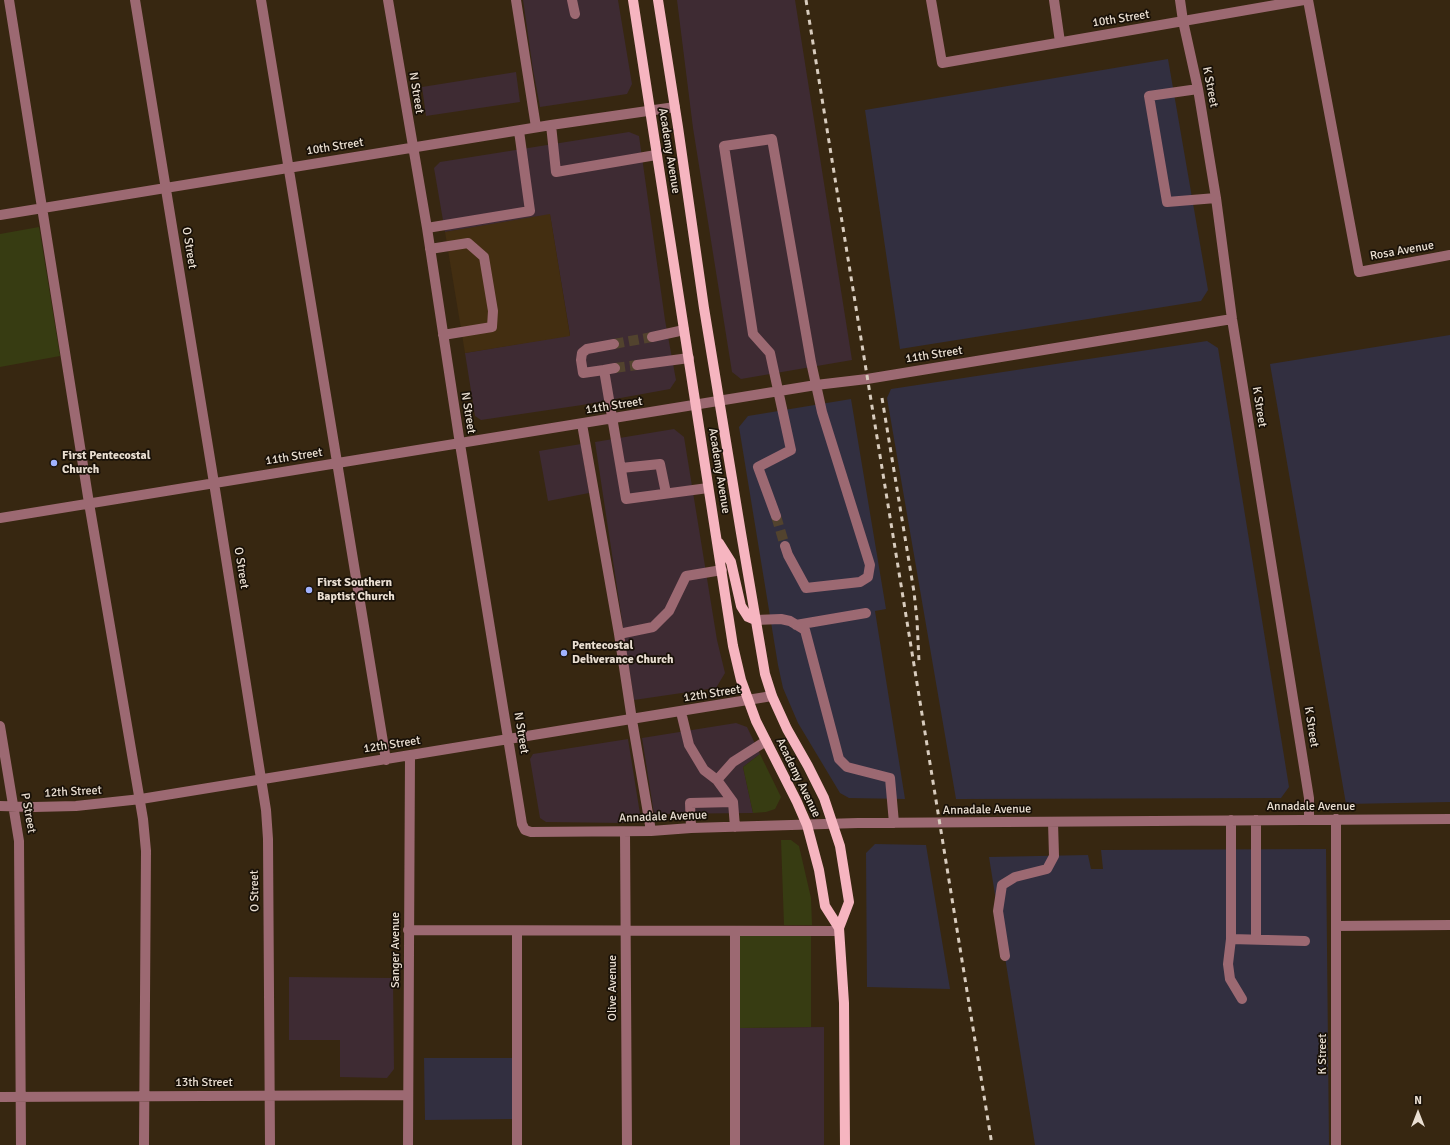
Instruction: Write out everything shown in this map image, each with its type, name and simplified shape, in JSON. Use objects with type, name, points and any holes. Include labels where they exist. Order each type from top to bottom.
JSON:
[{"type":"main road","name":"Academy Avenue","points":[[633,0],[733,646],[748,701],[766,741],[797,802],[806,825],[819,870],[825,906],[839,929]]},
{"type":"main road","name":"Academy Avenue","points":[[658,0],[703,300],[765,674],[772,696],[787,729],[818,785],[834,824],[840,846],[849,902],[839,929],[844,1003],[845,1145]]},
{"type":"main road","points":[[716,538],[731,562],[741,606],[748,617],[755,620]]},
{"type":"street","points":[[8,0],[89,504],[141,799],[146,851],[144,1145]]},
{"type":"street","name":"O Street","points":[[135,0],[266,810],[268,839],[270,1145]]},
{"type":"street","points":[[261,0],[386,760]]},
{"type":"street","name":"N Street","points":[[388,0],[412,148],[427,228],[460,444],[522,824],[525,830]]},
{"type":"street","points":[[516,0],[536,128]]},
{"type":"street","points":[[572,0],[575,14]]},
{"type":"street","name":"10th Street","points":[[931,0],[942,63],[1304,0]]},
{"type":"street","points":[[1054,0],[1060,42]]},
{"type":"street","name":"K Street","points":[[1180,0],[1183,21],[1198,89],[1216,198],[1232,319],[1308,790],[1309,819]]},
{"type":"street","name":"Rosa Avenue","points":[[1308,0],[1359,272],[1450,255]]},
{"type":"street","points":[[1198,89],[1149,96],[1167,202],[1216,198]]},
{"type":"street","name":"10th Street","points":[[0,215],[551,125],[675,107]]},
{"type":"street","points":[[551,125],[556,172],[656,155]]},
{"type":"street","points":[[427,228],[530,211],[519,131]]},
{"type":"street","points":[[776,516],[758,467],[791,450],[770,353],[753,334],[724,146],[772,139],[816,385],[822,412],[870,565],[868,577],[860,582],[806,588],[788,555],[785,546]]},
{"type":"street","points":[[430,249],[468,243],[484,256],[493,311],[492,327],[443,335]]},
{"type":"street","name":"11th Street","points":[[0,518],[1232,319]]},
{"type":"street","points":[[652,337],[684,330]]},
{"type":"street","points":[[614,344],[587,349],[582,353],[581,360],[584,373],[615,368]]},
{"type":"street","points":[[637,365],[689,358]]},
{"type":"street","points":[[604,370],[626,499],[708,488]]},
{"type":"street","points":[[582,424],[652,832]]},
{"type":"street","points":[[621,468],[660,464],[666,493]]},
{"type":"street","points":[[619,634],[653,627],[669,611],[686,576],[722,570]]},
{"type":"street","points":[[796,625],[866,613]]},
{"type":"street","points":[[755,620],[781,619],[790,621],[805,630],[839,759],[847,767],[890,778],[894,823]]},
{"type":"street","name":"12th Street","points":[[14,806],[76,806],[141,799],[772,696]]},
{"type":"street","points":[[681,712],[688,745],[704,770],[717,780],[733,802],[735,827]]},
{"type":"street","name":"P Street","points":[[0,726],[19,841],[20,1145]]},
{"type":"street","points":[[717,780],[733,762],[766,741]]},
{"type":"street","name":"Sanger Avenue","points":[[408,1145],[410,756]]},
{"type":"street","points":[[691,828],[690,804],[733,802]]},
{"type":"street","points":[[0,806],[14,806]]},
{"type":"street","name":"K Street","points":[[1336,819],[1336,1145]]},
{"type":"street","name":"Annadale Avenue","points":[[525,830],[531,832],[652,832],[691,828],[894,823],[1450,819]]},
{"type":"street","points":[[1231,820],[1231,939],[1228,964],[1230,979],[1242,998]]},
{"type":"street","points":[[1256,820],[1256,939]]},
{"type":"street","points":[[1005,956],[998,911],[1002,885],[1016,877],[1047,869],[1054,856],[1053,822]]},
{"type":"street","name":"Olive Avenue","points":[[625,832],[626,1145]]},
{"type":"street","points":[[1336,926],[1450,926]]},
{"type":"street","points":[[408,930],[734,931],[839,929]]},
{"type":"street","points":[[517,931],[517,1145]]},
{"type":"street","points":[[734,931],[736,1145]]},
{"type":"street","points":[[1231,939],[1305,941]]},
{"type":"street","name":"13th Street","points":[[0,1097],[408,1096]]},
{"type":"shaded area","points":[[523,0],[618,0],[632,84],[627,94],[540,107]]},
{"type":"shaded area","points":[[677,0],[795,0],[852,360],[741,379],[732,372],[693,128]]},
{"type":"shaded area","points":[[1168,59],[1208,290],[1201,301],[900,349],[865,110]]},
{"type":"shaded area","points":[[516,72],[520,102],[426,116],[422,87]]},
{"type":"shaded area","points":[[629,132],[639,136],[665,320],[676,380],[670,389],[582,405],[481,420],[475,416],[465,353],[570,335],[550,215],[445,232],[434,168],[440,162]]},
{"type":"shaded area","points":[[550,214],[570,336],[465,353],[445,232]]},
{"type":"shaded area","points":[[1450,335],[1450,802],[1346,804],[1270,364]]},
{"type":"shaded area","points":[[1207,341],[1218,348],[1289,787],[1281,798],[956,799],[887,398],[891,389]]},
{"type":"shaded area","points":[[851,399],[886,609],[875,611],[905,799],[849,798],[840,793],[798,723],[783,688],[778,665],[739,427],[748,416]]},
{"type":"shaded area","points":[[674,429],[684,437],[717,640],[725,673],[716,688],[634,700],[595,442]]},
{"type":"shaded area","points":[[581,444],[589,493],[548,501],[539,451]]},
{"type":"shaded area","points":[[736,723],[747,727],[760,754],[743,767],[753,813],[654,814],[642,738]]},
{"type":"shaded area","points":[[628,739],[641,820],[624,823],[546,822],[540,818],[530,759],[533,754]]},
{"type":"shaded area","points":[[875,844],[926,845],[950,989],[867,987],[866,853]]},
{"type":"shaded area","points":[[1326,849],[1329,1145],[1035,1145],[989,857],[1088,855],[1091,869],[1103,869],[1101,850]]},
{"type":"shaded area","points":[[289,977],[393,978],[394,1069],[387,1078],[340,1077],[340,1040],[289,1040]]},
{"type":"shaded area","points":[[824,1027],[824,1145],[740,1145],[740,1028]]},
{"type":"shaded area","points":[[424,1058],[512,1058],[513,1119],[425,1120]]},
{"type":"green space","points":[[39,227],[60,356],[0,367],[0,234]]},
{"type":"green space","points":[[760,754],[781,797],[775,809],[766,812],[753,813],[743,767]]},
{"type":"green space","points":[[781,840],[791,840],[799,846],[811,898],[812,925],[784,925]]},
{"type":"green space","points":[[738,934],[811,934],[811,1027],[740,1028]]},
{"type":"tunnel","points":[[614,344],[652,337]]},
{"type":"tunnel","points":[[615,368],[637,365]]},
{"type":"tunnel","points":[[776,516],[785,546]]},
{"type":"railway","points":[[806,0],[992,1145]]},
{"type":"railway","points":[[882,398],[914,592],[919,662]]},
{"type":"place","name":"First Pentecostal Church","points":[[54,463]]},
{"type":"place","name":"First Southern Baptist Church","points":[[309,590]]},
{"type":"place","name":"Pentecostal Deliverance Church","points":[[564,653]]}]
